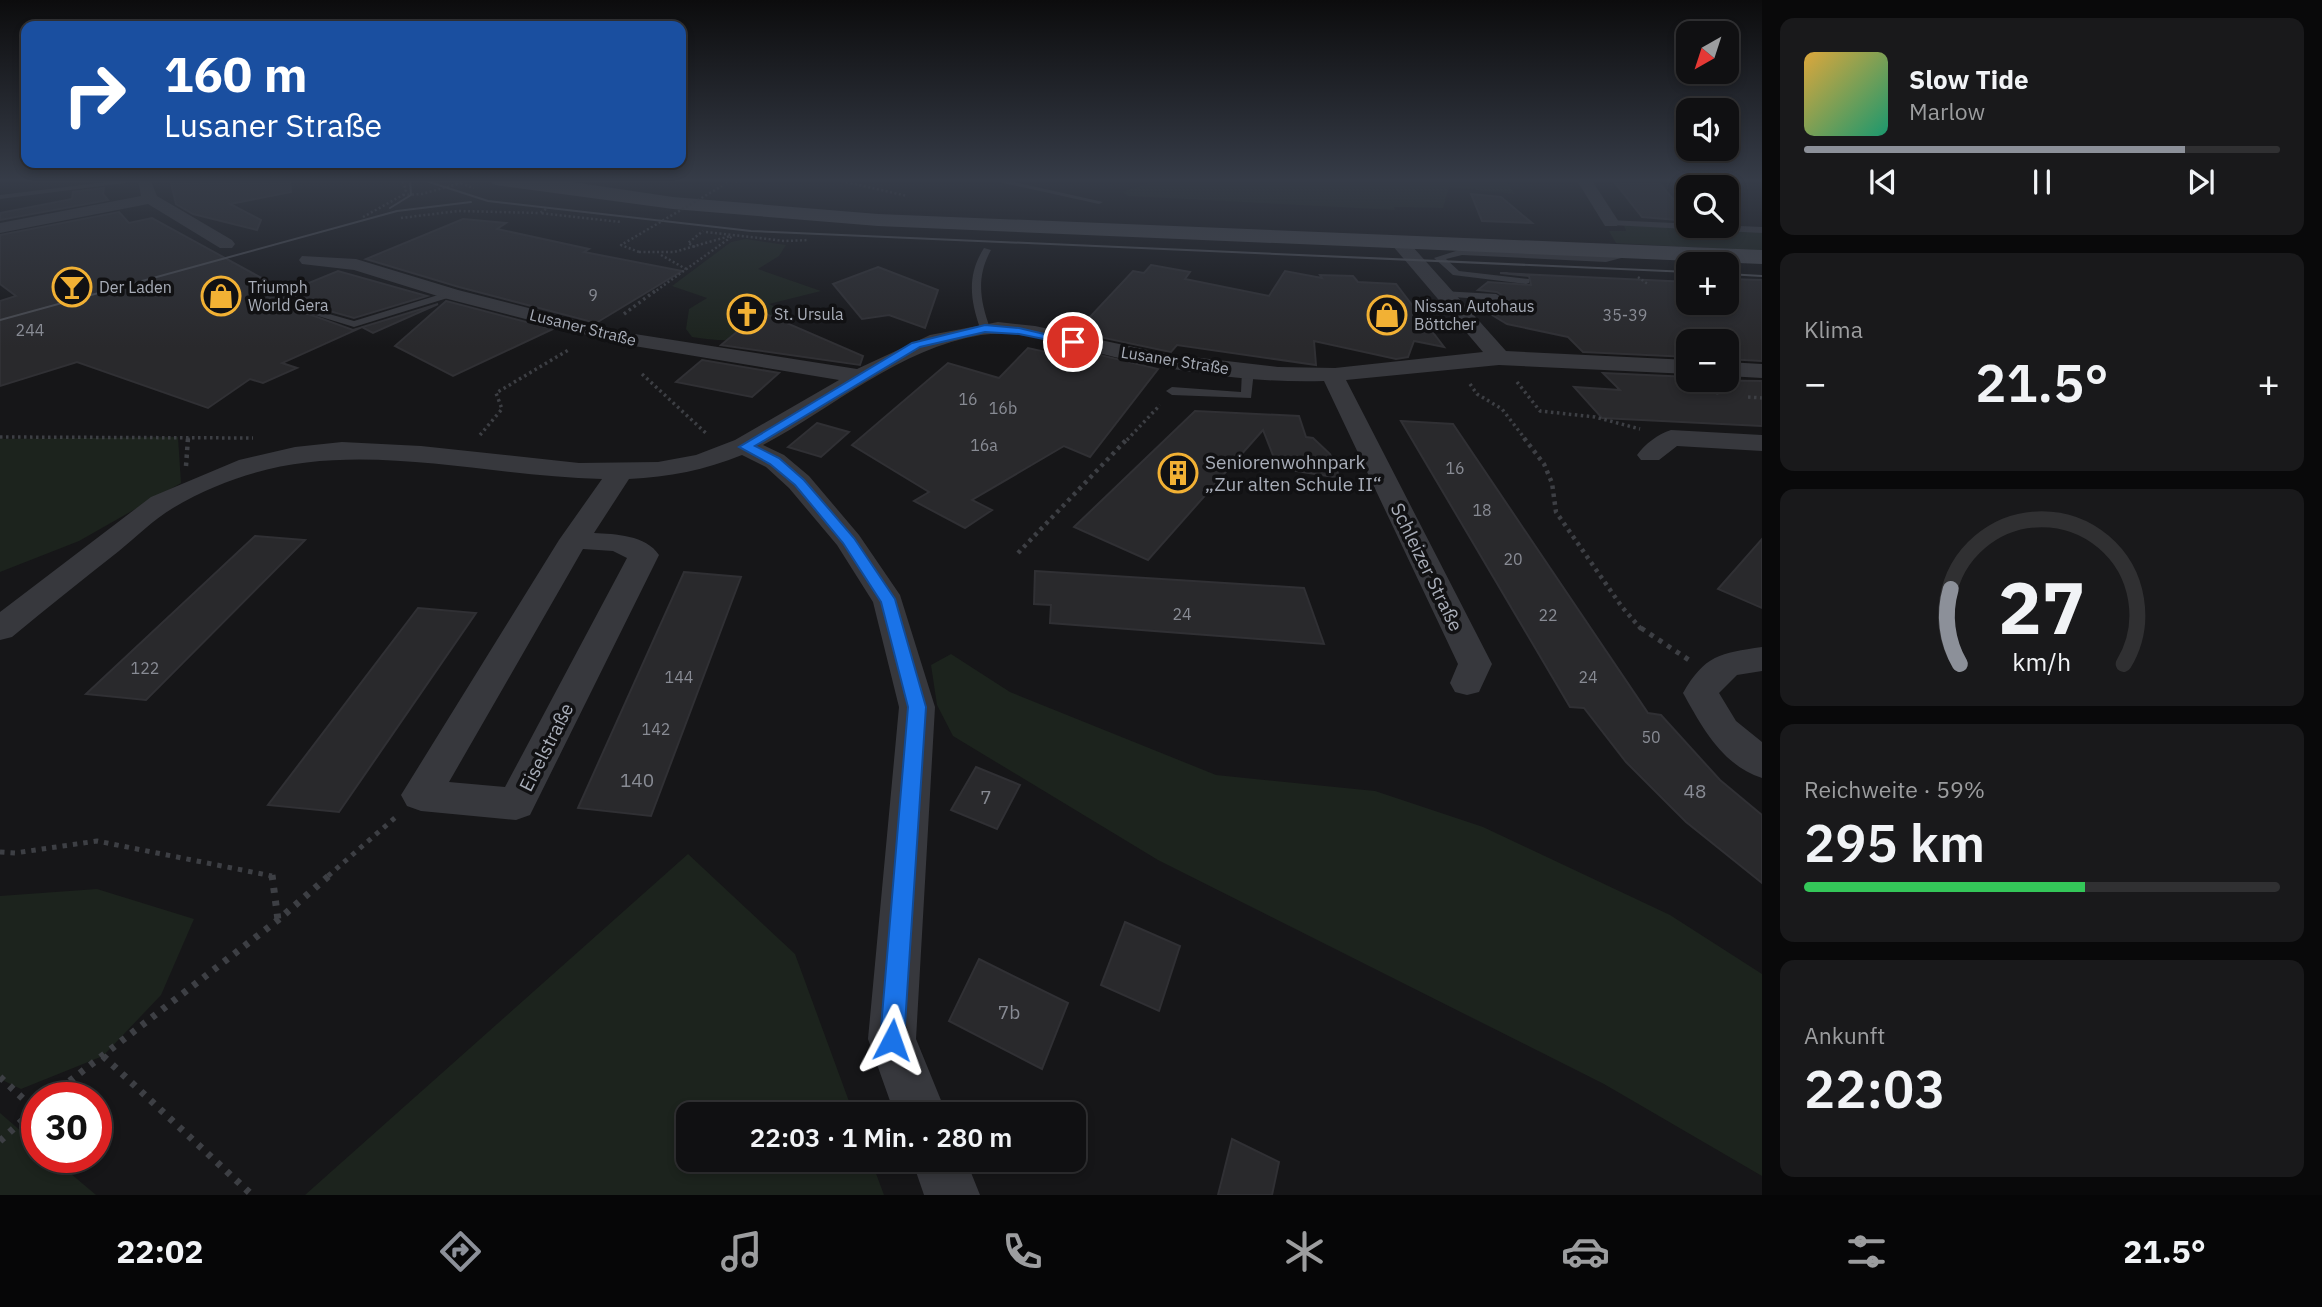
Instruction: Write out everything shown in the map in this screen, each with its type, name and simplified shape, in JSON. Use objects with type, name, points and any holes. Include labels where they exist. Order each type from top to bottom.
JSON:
[{"type":"main road","points":[[1240,235],[1762,257]]},
{"type":"street","points":[[210,235],[226,244]]},
{"type":"street","points":[[1398,241],[1500,358]]},
{"type":"street","name":"Lusaner Straße","points":[[308,260],[356,265],[451,294],[596,332],[861,377]]},
{"type":"street","name":"Lusaner Straße","points":[[737,451],[916,345],[985,328],[1019,331],[1138,356],[1248,371],[1333,377]]},
{"type":"street","points":[[1333,377],[1452,361],[1500,358],[1676,366]]},
{"type":"street","points":[[1739,370],[1762,371]]},
{"type":"street","name":"Schleizer Straße","points":[[1333,377],[1475,664],[1467,683]]},
{"type":"street","points":[[1650,455],[1671,438],[1762,443]]},
{"type":"street","points":[[0,629],[161,503],[184,490],[260,463],[337,450],[545,467],[622,470],[654,470],[695,465],[737,451],[775,461],[799,482],[849,541],[889,602],[917,707],[892,1040],[916,1102]]},
{"type":"street","points":[[421,795],[573,540],[622,470]]},
{"type":"street","name":"Eiselstraße","points":[[421,795],[516,804],[644,555],[619,543],[573,540]]},
{"type":"street","points":[[1762,659],[1723,665],[1711,673],[1701,694],[1723,731],[1762,763]]},
{"type":"street","points":[[943,1172],[952,1195]]},
{"type":"lane","points":[[985,328],[975,301],[973,283],[975,270],[987,250]]},
{"type":"lane","points":[[1526,281],[1456,273],[1439,258],[1462,253],[1606,260],[1642,251]]},
{"type":"lane","points":[[297,309],[354,324],[451,294]]},
{"type":"lane","points":[[1442,294],[1496,297]]},
{"type":"lane","points":[[1172,391],[1247,396],[1248,371]]},
{"type":"path","points":[[639,235],[621,245],[639,252],[672,258],[686,269]]},
{"type":"path","points":[[695,247],[688,243],[698,235]]},
{"type":"path","points":[[460,459],[502,409],[496,393],[519,377],[590,339],[596,332],[734,235],[695,247],[657,254]]},
{"type":"path","points":[[1634,274],[1649,285]]},
{"type":"path","points":[[1452,361],[1477,394],[1502,409],[1544,464],[1552,483],[1556,512],[1622,607],[1647,635],[1711,673]]},
{"type":"path","points":[[642,374],[737,451]]},
{"type":"path","points":[[1515,381],[1540,411],[1595,417],[1671,438]]},
{"type":"path","points":[[1018,553],[1172,391]]},
{"type":"path","points":[[1709,392],[1723,393]]},
{"type":"path","points":[[0,437],[188,435],[185,471]]},
{"type":"path","points":[[69,1082],[278,920],[421,795]]},
{"type":"path","points":[[0,852],[16,853],[97,841],[272,874],[278,920]]},
{"type":"path","points":[[103,1056],[252,1195]]},
{"type":"path","points":[[0,1077],[21,1096]]},
{"type":"path","points":[[0,1141],[21,1121]]},
{"type":"shaded area","points":[[1611,235],[1739,238],[1739,235],[1762,235],[1762,251],[1616,243]]},
{"type":"shaded area","points":[[746,239],[786,245],[779,256],[758,269],[821,291],[769,304],[787,312],[787,321],[753,337],[718,340],[692,337],[686,329],[689,309],[707,298],[672,286],[731,242]]},
{"type":"shaded area","points":[[178,437],[181,483],[79,541],[0,572],[0,439]]},
{"type":"shaded area","points":[[951,654],[1010,692],[1216,775],[1375,791],[1483,827],[1670,915],[1762,974],[1762,1176],[1604,1084],[1158,860],[953,736],[937,705],[931,665]]},
{"type":"shaded area","points":[[688,854],[795,954],[849,1102],[676,1102],[676,1172],[875,1172],[884,1195],[305,1195]]},
{"type":"shaded area","points":[[97,889],[194,919],[161,995],[103,1056],[38,1082],[21,1082],[21,1089],[0,1079],[0,896]]},
{"type":"shaded area","points":[[0,1113],[21,1131],[21,1173],[70,1173],[96,1195],[0,1195]]},
{"type":"building","points":[[0,235],[183,235],[287,292],[338,271],[427,296],[354,318],[298,302],[289,307],[353,330],[360,328],[282,363],[297,368],[263,383],[250,379],[208,408],[77,362],[0,386],[0,301],[16,296],[0,284]]},
{"type":"building","points":[[425,235],[524,235],[589,249],[584,252],[682,271],[596,323],[366,259]]},
{"type":"building","points":[[1151,265],[1190,272],[1185,279],[1269,296],[1285,271],[1322,278],[1320,275],[1353,276],[1358,282],[1396,284],[1444,347],[1414,341],[1408,357],[1396,359],[1314,341],[1316,365],[1177,345],[1171,352],[1076,332],[1133,271],[1144,273]]},
{"type":"building","points":[[878,267],[938,290],[925,328],[889,315],[862,319],[833,284]]},
{"type":"building","points":[[1500,273],[1676,281],[1676,315],[1739,315],[1739,279],[1762,280],[1762,361],[1739,360],[1739,329],[1676,329],[1676,356],[1583,352],[1568,337],[1507,324],[1469,301],[1496,303],[1503,296],[1497,292],[1478,290],[1488,282],[1531,285],[1529,276]]},
{"type":"building","points":[[446,301],[553,329],[453,376],[395,346]]},
{"type":"building","points":[[438,304],[373,333],[362,327]]},
{"type":"building","points":[[761,312],[863,356],[860,365],[721,345]]},
{"type":"building","points":[[1063,346],[1158,369],[1090,457],[1064,446],[972,500],[992,510],[965,528],[914,501],[929,492],[852,445],[948,363],[999,378],[1028,348],[1055,354]]},
{"type":"building","points":[[702,360],[779,373],[752,397],[676,382]]},
{"type":"building","points":[[1603,373],[1676,376],[1676,392],[1739,392],[1739,381],[1762,381],[1762,426],[1602,418],[1574,387],[1620,390]]},
{"type":"building","name":"Seniorenwohnpark „Zur alten Schule II“","points":[[1195,411],[1299,416],[1306,437],[1313,438],[1330,454],[1340,478],[1278,468],[1263,430],[1148,560],[1074,527]]},
{"type":"building","points":[[1401,421],[1453,424],[1648,713],[1661,715],[1720,780],[1762,815],[1762,883],[1686,822],[1626,762],[1584,708],[1570,707]]},
{"type":"building","points":[[817,423],[849,432],[821,457],[788,447]]},
{"type":"building","points":[[255,536],[305,540],[146,700],[86,694]]},
{"type":"building","points":[[1762,539],[1762,608],[1718,589]]},
{"type":"building","points":[[1035,571],[1304,588],[1324,644],[1050,623],[1051,605],[1034,604]]},
{"type":"building","points":[[684,572],[741,577],[651,816],[578,808]]},
{"type":"building","points":[[418,608],[476,613],[339,812],[268,805]]},
{"type":"building","points":[[976,767],[1020,785],[997,829],[951,810]]},
{"type":"building","points":[[1125,922],[1180,946],[1159,1011],[1101,985]]},
{"type":"building","points":[[979,959],[1068,1003],[1042,1069],[949,1021]]},
{"type":"building","points":[[1232,1139],[1279,1162],[1272,1195],[1218,1195]]},
{"type":"tram line","points":[[0,320],[310,235]]},
{"type":"tram line","points":[[837,235],[1676,271]]},
{"type":"tram line","points":[[1739,275],[1762,276]]},
{"type":"place","name":"Der Laden","points":[[72,287]]},
{"type":"place","name":"Triumph World Gera","points":[[221,296]]},
{"type":"place","name":"St. Ursula","points":[[747,314]]},
{"type":"place","name":"Nissan Autohaus Böttcher","points":[[1387,315]]},
{"type":"place","name":"Seniorenwohnpark „Zur alten Schule II“","points":[[1178,473]]},
{"type":"route","points":[[892,1040],[917,707],[889,602],[849,541],[799,482],[775,461],[746,447],[916,345],[985,328],[1019,331],[1073,342]]}]
